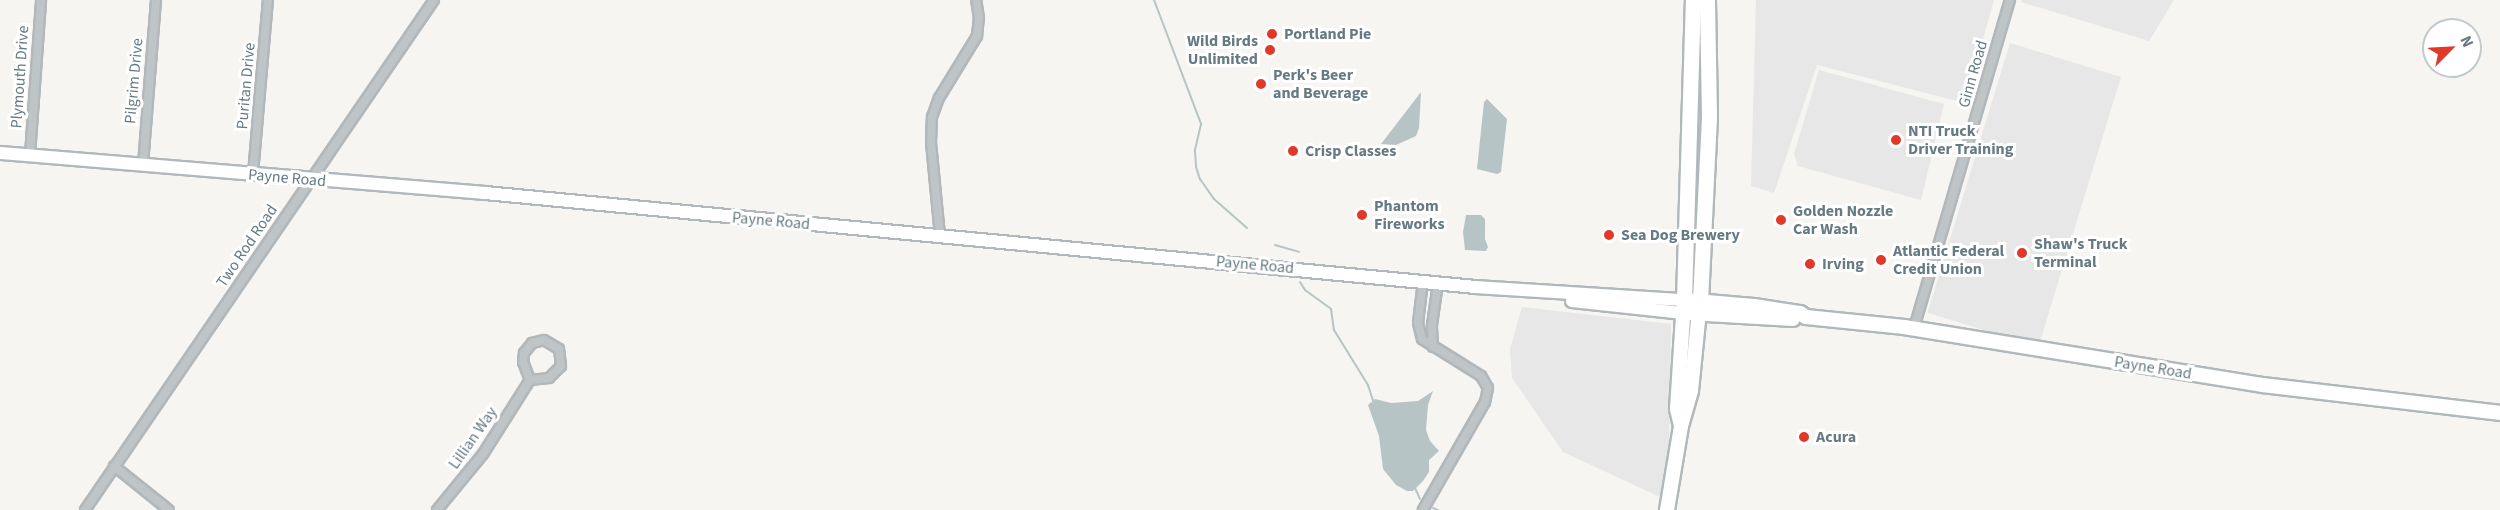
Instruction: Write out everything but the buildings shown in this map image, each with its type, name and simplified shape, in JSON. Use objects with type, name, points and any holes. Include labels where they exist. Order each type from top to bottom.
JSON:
[{"type":"highway","points":[[1688,0],[1691,307]]},
{"type":"highway","points":[[1689,55],[1693,0]]},
{"type":"highway","points":[[1691,307],[1710,62],[1709,0]]},
{"type":"main road","name":"Payne Road","points":[[0,153],[940,236],[1691,307],[1754,306],[1800,313],[1806,317],[1914,328],[2242,382],[2500,413]]},
{"type":"main road","points":[[1667,510],[1681,426],[1677,409],[1691,307]]},
{"type":"street","name":"Plymouth Drive","points":[[30,156],[41,0]]},
{"type":"street","name":"Pilgrim Drive","points":[[143,165],[156,0]]},
{"type":"street","name":"Puritan Drive","points":[[253,174],[268,0]]},
{"type":"street","name":"Two Rod Road","points":[[85,510],[434,0]]},
{"type":"street","points":[[940,236],[930,143],[932,117],[939,98],[977,36],[979,18],[976,0]]},
{"type":"street","name":"Ginn Road","points":[[1914,328],[2010,0]]},
{"type":"street","points":[[1423,281],[1418,328],[1422,339],[1484,378],[1488,392],[1485,402],[1423,510]]},
{"type":"street","points":[[1433,347],[1432,325],[1438,283]]},
{"type":"street","points":[[540,340],[552,343],[561,353],[559,370],[549,378],[530,380],[523,362],[526,350],[540,340]]},
{"type":"street","name":"Lillian Way","points":[[437,510],[483,454],[530,380]]},
{"type":"street","points":[[114,466],[169,510]]},
{"type":"shaded area","points":[[1756,0],[1994,0],[1965,103],[1817,65],[1774,193],[1751,186]]},
{"type":"shaded area","points":[[2022,0],[2174,0],[2149,41],[2021,2]]},
{"type":"shaded area","points":[[2010,43],[2121,77],[2038,347],[1928,313]]},
{"type":"shaded area","points":[[1819,70],[1944,104],[1921,200],[1798,166],[1794,154]]},
{"type":"shaded area","points":[[1421,92],[1419,128],[1416,136],[1396,145],[1381,144]]},
{"type":"shaded area","points":[[1487,99],[1507,119],[1501,172],[1497,174],[1477,169],[1484,102]]},
{"type":"shaded area","points":[[1466,215],[1481,215],[1485,219],[1485,239],[1488,247],[1486,251],[1465,250],[1463,232]]},
{"type":"shaded area","points":[[1522,307],[1671,324],[1669,449],[1660,497],[1563,452],[1512,378],[1510,349]]},
{"type":"shaded area","points":[[1433,391],[1428,405],[1426,430],[1430,441],[1439,451],[1429,460],[1429,472],[1423,481],[1413,491],[1407,491],[1396,485],[1383,469],[1379,436],[1368,405],[1375,399],[1391,403],[1418,401]]},
{"type":"waterway","points":[[1154,0],[1201,124],[1195,151],[1196,167],[1200,179],[1214,199],[1247,228]]},
{"type":"waterway","points":[[1275,245],[1299,252]]},
{"type":"waterway","points":[[1300,282],[1305,290],[1331,309],[1334,330],[1368,385],[1373,400]]},
{"type":"waterway","points":[[1415,488],[1420,499]]},
{"type":"waterway","points":[[1433,508],[1438,510]]},
{"type":"place","name":"Portland Pie","points":[[1272,34]]},
{"type":"place","name":"Wild Birds Unlimited","points":[[1270,50]]},
{"type":"place","name":"Perk's Beer and Beverage","points":[[1261,84]]},
{"type":"place","name":"NTI Truck Driver Training","points":[[1896,140]]},
{"type":"place","name":"Crisp Classes","points":[[1293,151]]},
{"type":"place","name":"Phantom Fireworks","points":[[1362,215]]},
{"type":"place","name":"Golden Nozzle Car Wash","points":[[1781,220]]},
{"type":"place","name":"Sea Dog Brewery","points":[[1609,235]]},
{"type":"place","name":"Shaw's Truck Terminal","points":[[2022,253]]},
{"type":"place","name":"Atlantic Federal Credit Union","points":[[1881,260]]},
{"type":"place","name":"Irving","points":[[1810,264]]},
{"type":"place","name":"Acura","points":[[1804,437]]}]
